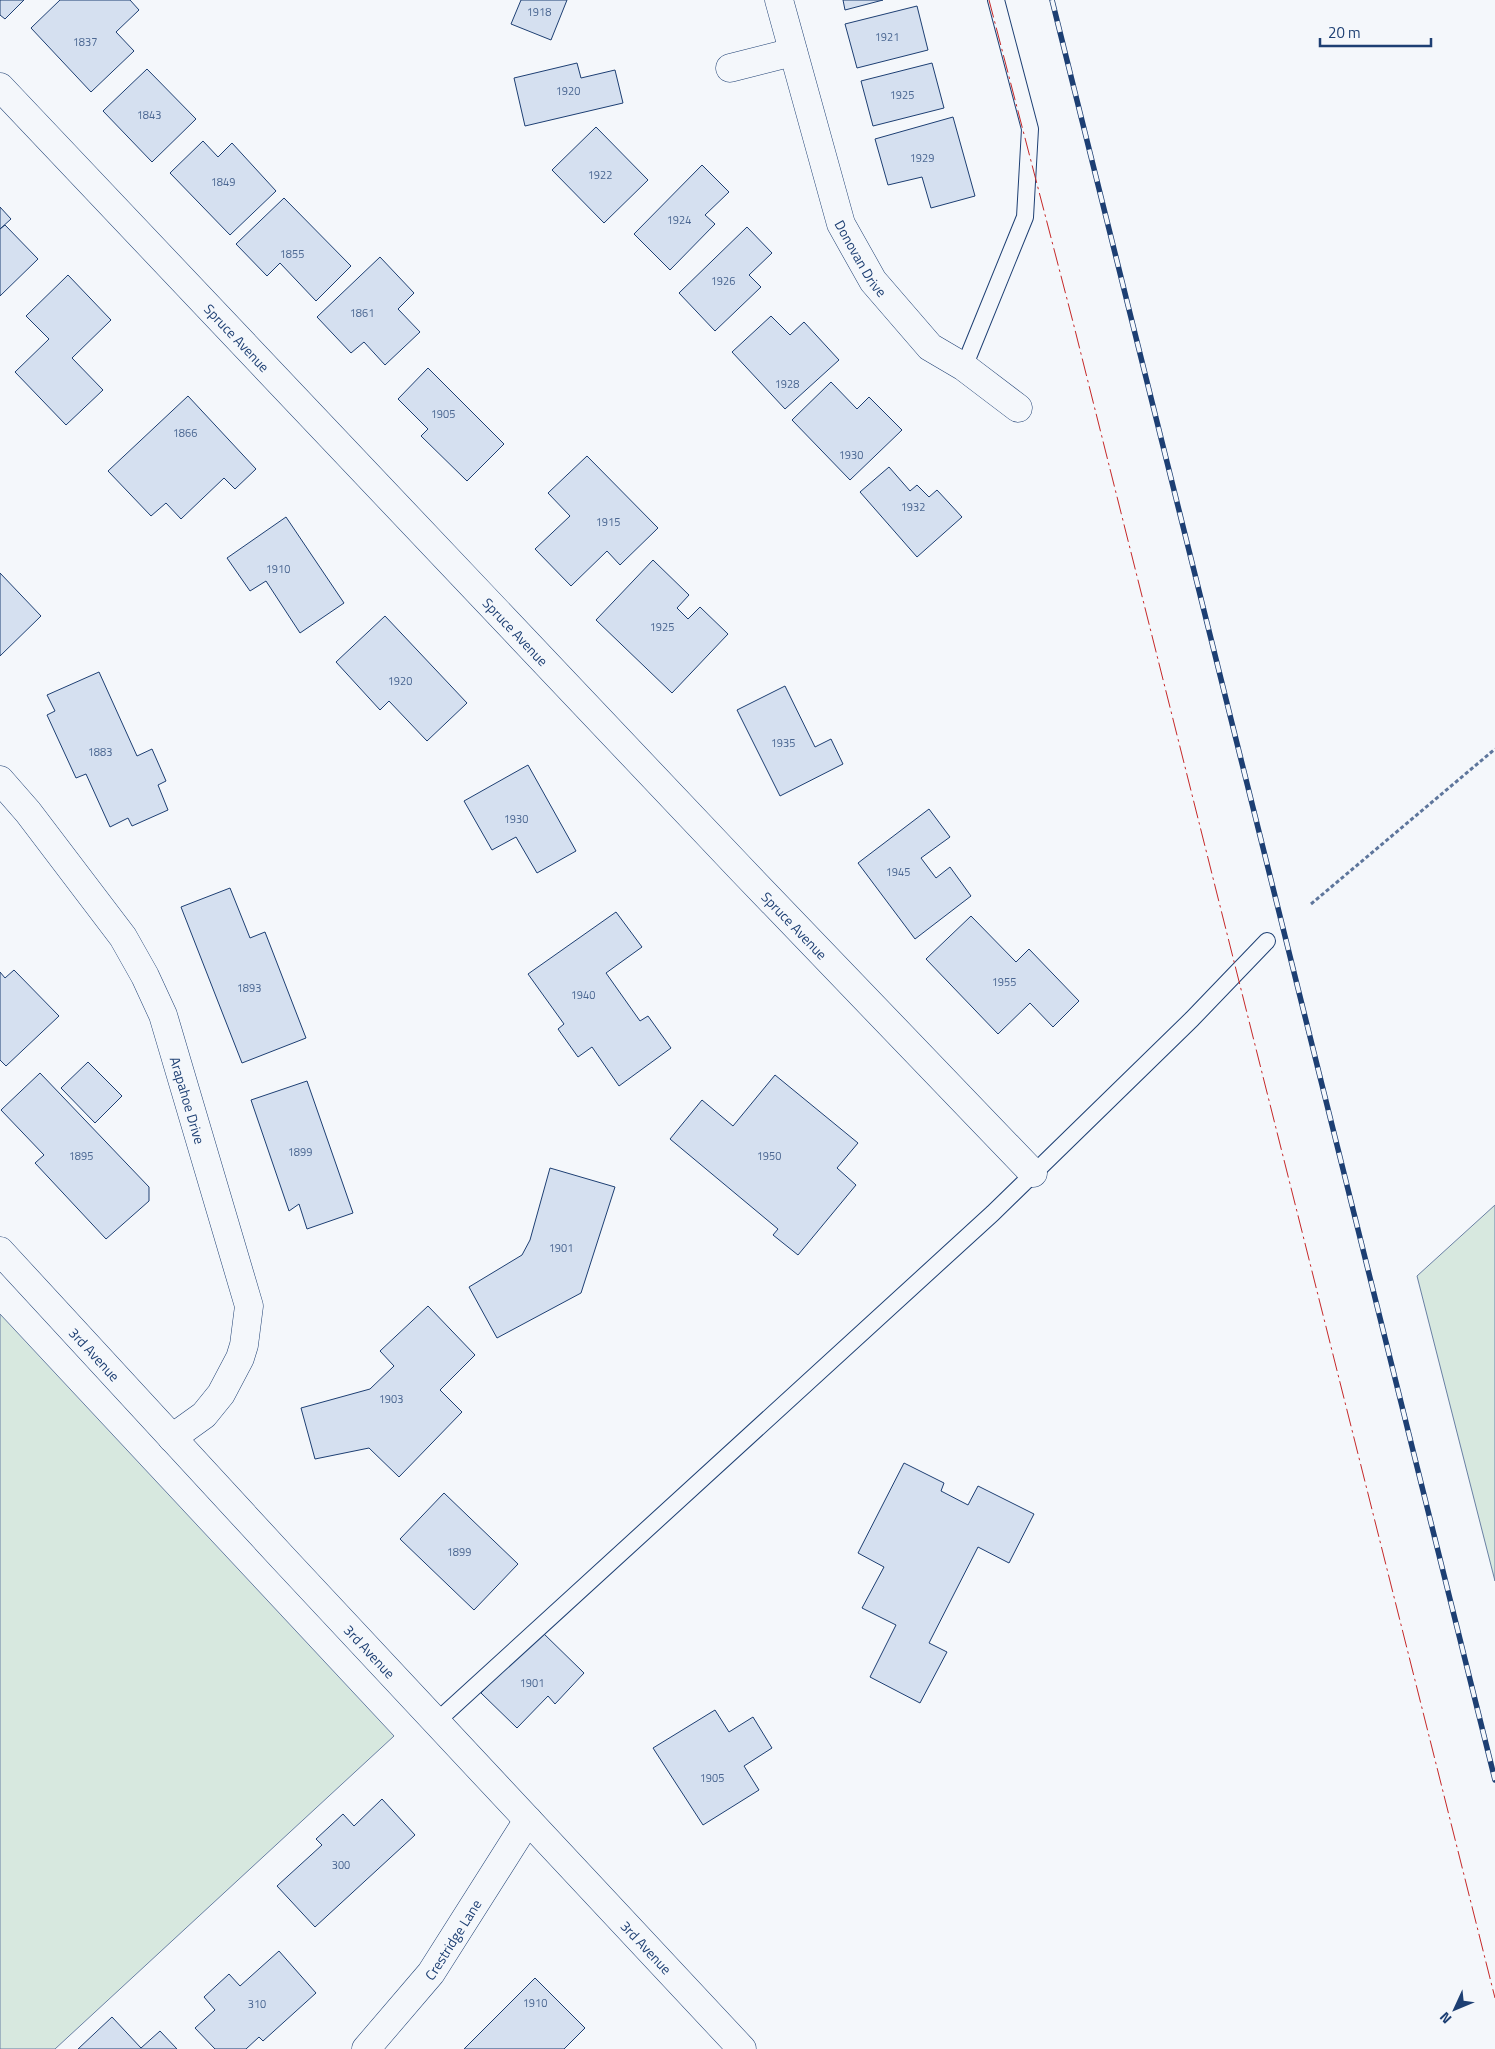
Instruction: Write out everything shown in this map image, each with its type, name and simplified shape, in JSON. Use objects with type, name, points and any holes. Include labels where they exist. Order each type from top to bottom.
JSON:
[{"type":"street","name":"Donovan Drive","points":[[779,0],[841,224],[874,281],[930,347],[964,367],[1018,408]]},
{"type":"street","points":[[730,68],[792,52]]},
{"type":"street","name":"Spruce Avenue","points":[[0,87],[734,862],[1033,1172]]},
{"type":"street","name":"Arapahoe Drive","points":[[0,780],[28,812],[123,937],[163,1015],[249,1306],[244,1345],[240,1358],[221,1394],[204,1415],[172,1438]]},
{"type":"street","name":"3rd Avenue","points":[[0,1251],[742,2049]]},
{"type":"street","name":"Crestridge Lane","points":[[366,2049],[430,1973],[528,1820]]},
{"type":"lane","points":[[964,367],[1025,218],[1030,129],[996,0]]},
{"type":"lane","points":[[436,1722],[979,1226],[1192,1019],[1268,941]]},
{"type":"path","points":[[1311,904],[1495,749]]},
{"type":"shaded area","points":[[1495,1205],[1495,1581],[1417,1276]]},
{"type":"shaded area","points":[[0,1314],[394,1736],[55,2049],[0,2049]]},
{"type":"building","points":[[0,0],[24,0],[5,19],[0,15]]},
{"type":"building","points":[[60,0],[130,0],[139,10],[116,32],[134,51],[91,92],[31,28]]},
{"type":"building","points":[[521,0],[567,0],[551,40],[511,24]]},
{"type":"building","points":[[843,0],[883,0],[845,10]]},
{"type":"building","points":[[917,6],[928,50],[857,68],[845,24]]},
{"type":"building","points":[[577,63],[581,78],[615,70],[623,103],[525,126],[514,78]]},
{"type":"building","points":[[932,63],[944,108],[873,126],[861,81]]},
{"type":"building","points":[[147,69],[196,119],[152,162],[103,111]]},
{"type":"building","points":[[953,117],[975,196],[931,208],[922,177],[888,185],[875,139]]},
{"type":"building","points":[[596,127],[648,180],[604,223],[552,170]]},
{"type":"building","points":[[203,141],[218,157],[232,143],[276,191],[230,235],[170,173]]},
{"type":"building","points":[[702,165],[729,192],[705,215],[715,224],[670,270],[634,234]]},
{"type":"building","points":[[284,198],[351,266],[316,301],[280,263],[267,276],[236,244]]},
{"type":"building","points":[[0,207],[11,219],[0,229]]},
{"type":"building","points":[[5,225],[38,259],[0,296],[0,229]]},
{"type":"building","points":[[747,227],[772,253],[749,275],[761,287],[715,331],[679,293]]},
{"type":"building","points":[[380,257],[414,293],[398,309],[420,332],[385,365],[364,342],[351,353],[317,317]]},
{"type":"building","points":[[68,275],[111,320],[72,358],[103,390],[66,425],[15,372],[49,339],[26,316]]},
{"type":"building","points":[[771,316],[790,335],[804,322],[839,360],[785,409],[732,352]]},
{"type":"building","points":[[428,368],[504,444],[467,481],[421,436],[428,429],[398,399]]},
{"type":"building","points":[[831,382],[857,409],[869,397],[902,430],[850,480],[792,420]]},
{"type":"building","points":[[188,396],[256,469],[235,489],[224,478],[181,519],[166,503],[151,516],[108,471]]},
{"type":"building","points":[[587,456],[658,528],[620,565],[607,551],[571,586],[535,549],[570,516],[548,493]]},
{"type":"building","points":[[889,467],[910,491],[917,485],[929,497],[937,490],[962,517],[917,557],[860,492]]},
{"type":"building","points":[[286,517],[344,603],[300,633],[266,581],[250,591],[227,558]]},
{"type":"building","points":[[653,560],[689,595],[677,608],[688,619],[700,607],[728,634],[672,693],[596,620]]},
{"type":"building","points":[[0,573],[41,616],[0,656]]},
{"type":"building","points":[[385,616],[467,703],[427,741],[389,701],[380,710],[336,662]]},
{"type":"building","points":[[99,672],[137,756],[152,749],[166,781],[158,785],[168,810],[132,826],[128,818],[110,827],[86,774],[76,778],[47,715],[55,711],[47,695]]},
{"type":"building","points":[[785,686],[815,747],[831,739],[843,764],[780,796],[737,710]]},
{"type":"building","points":[[528,765],[576,851],[537,873],[516,837],[492,850],[464,801]]},
{"type":"building","points":[[929,809],[950,837],[921,858],[936,878],[950,867],[971,896],[915,939],[858,863]]},
{"type":"building","points":[[230,888],[250,938],[265,932],[306,1038],[242,1063],[181,907]]},
{"type":"building","points":[[616,912],[642,947],[606,973],[640,1021],[648,1016],[671,1048],[619,1086],[592,1047],[578,1057],[558,1029],[564,1024],[528,974]]},
{"type":"building","points":[[971,916],[1016,962],[1029,949],[1079,1001],[1053,1027],[1030,1003],[998,1034],[926,959]]},
{"type":"building","points":[[14,970],[59,1016],[6,1066],[0,1060],[0,972],[5,978]]},
{"type":"building","points":[[88,1062],[122,1096],[95,1123],[61,1088]]},
{"type":"building","points":[[40,1073],[149,1187],[149,1201],[106,1239],[35,1163],[44,1155],[1,1110]]},
{"type":"building","points":[[775,1075],[858,1143],[837,1168],[856,1185],[798,1255],[773,1235],[778,1229],[670,1139],[702,1100],[733,1126]]},
{"type":"building","points":[[307,1081],[353,1213],[307,1229],[299,1204],[289,1211],[251,1100]]},
{"type":"building","points":[[550,1168],[615,1187],[581,1293],[497,1338],[469,1287],[522,1255],[530,1240]]},
{"type":"building","points":[[428,1306],[475,1355],[440,1390],[462,1412],[399,1477],[369,1448],[315,1459],[301,1408],[370,1389],[394,1366],[380,1351]]},
{"type":"building","points":[[904,1463],[944,1483],[941,1491],[968,1505],[978,1486],[1034,1514],[1009,1563],[978,1547],[929,1643],[947,1652],[920,1703],[870,1677],[896,1625],[862,1608],[884,1567],[858,1553]]},
{"type":"building","points":[[444,1493],[518,1564],[474,1610],[400,1539]]},
{"type":"building","points":[[541,1631],[584,1673],[555,1704],[548,1696],[517,1728],[481,1693]]},
{"type":"building","points":[[715,1710],[729,1732],[753,1717],[772,1748],[744,1766],[759,1790],[703,1825],[653,1748]]},
{"type":"building","points":[[382,1799],[415,1835],[315,1927],[277,1886],[322,1845],[316,1839],[343,1814],[354,1826]]},
{"type":"building","points":[[279,1951],[316,1993],[263,2041],[259,2037],[246,2049],[215,2049],[195,2028],[215,2010],[204,1997],[229,1974],[240,1986]]},
{"type":"building","points":[[535,1978],[585,2028],[564,2049],[464,2049]]},
{"type":"building","points":[[112,2017],[141,2048],[160,2031],[177,2049],[78,2049]]},
{"type":"railway","points":[[1052,0],[1495,1780]]},
{"type":"power","points":[[989,0],[1073,322],[1495,1998]]}]
